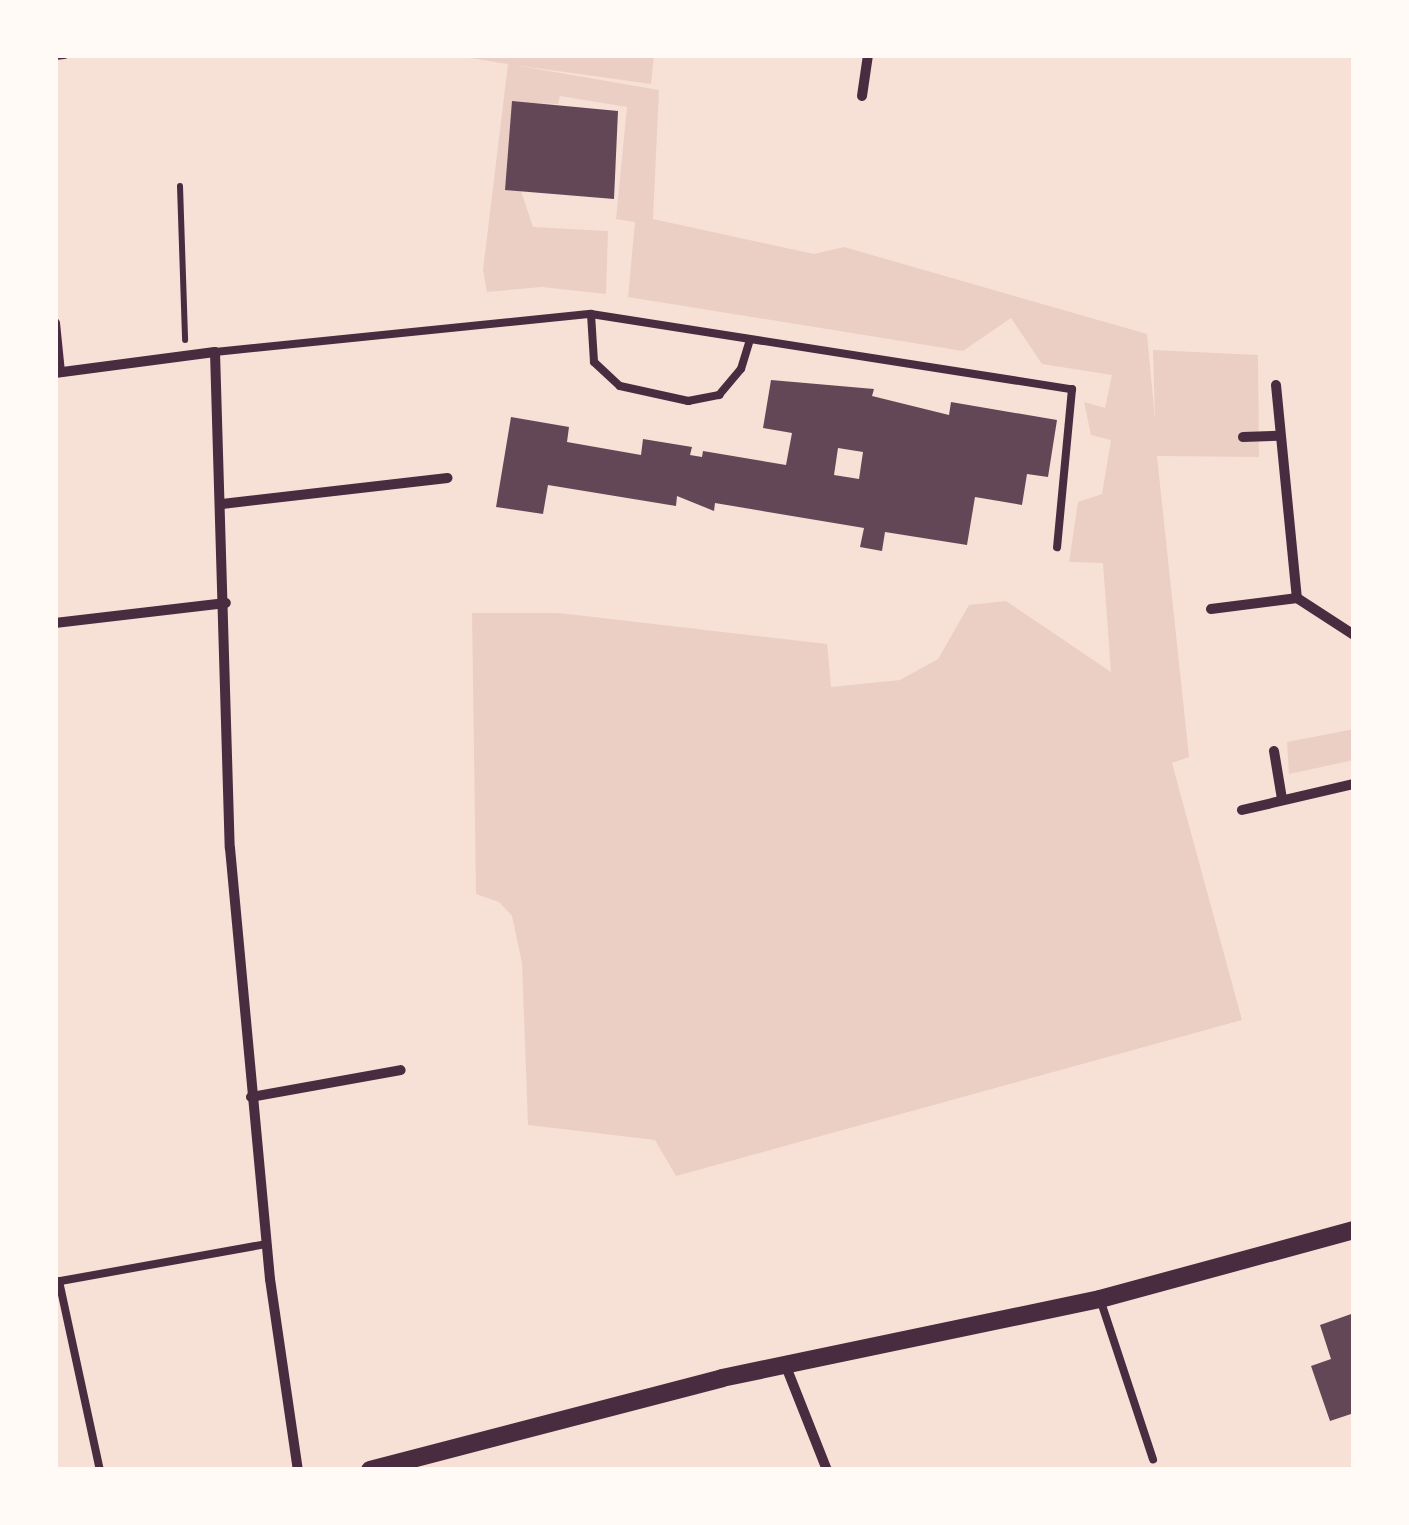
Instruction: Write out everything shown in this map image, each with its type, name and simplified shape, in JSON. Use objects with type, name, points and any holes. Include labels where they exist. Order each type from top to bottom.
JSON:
[{"type":"street","points":[[862,96],[868,55]]},
{"type":"street","points":[[55,323],[58,372],[215,352],[226,603],[230,848],[266,1244],[298,1470]]},
{"type":"street","points":[[1276,385],[1296,598]]},
{"type":"street","points":[[1243,438],[1279,436]]},
{"type":"street","points":[[222,504],[448,478]]},
{"type":"street","points":[[1211,609],[1296,598],[1354,635]]},
{"type":"street","points":[[55,622],[226,603]]},
{"type":"street","points":[[1274,750],[1282,799]]},
{"type":"street","points":[[1242,810],[1354,784]]},
{"type":"street","points":[[251,1097],[402,1070]]},
{"type":"street","points":[[370,1470],[785,1364],[1100,1299],[1354,1230]]},
{"type":"street","points":[[785,1364],[827,1470]]},
{"type":"lane","points":[[55,56],[64,55]]},
{"type":"lane","points":[[592,314],[594,362],[620,386],[688,401],[719,396],[741,369],[750,338]]},
{"type":"lane","points":[[215,352],[592,314],[1072,389],[1056,547]]},
{"type":"lane","points":[[100,1470],[57,1281],[266,1244]]},
{"type":"lane","points":[[1100,1299],[1153,1459]]},
{"type":"path","points":[[180,186],[185,356]]},
{"type":"shaded area","points":[[451,55],[654,55],[651,84],[514,65],[659,90],[653,219],[814,254],[844,247],[1147,334],[1155,419],[1153,350],[1258,355],[1259,457],[1157,456],[1189,757],[1172,763],[1242,1020],[676,1176],[655,1140],[528,1125],[522,963],[512,916],[499,902],[476,894],[472,613],[559,613],[827,644],[831,687],[900,680],[938,659],[969,605],[1006,601],[1111,672],[1103,563],[1069,562],[1078,502],[1102,494],[1111,440],[1091,435],[1084,402],[1105,408],[1112,375],[1042,364],[1011,318],[963,351],[628,297],[635,222],[616,219],[627,107],[560,96],[558,104],[512,102],[521,191],[533,227],[608,231],[606,294],[542,287],[487,292],[483,270],[508,64]]},
{"type":"shaded area","points":[[1354,729],[1354,760],[1289,774],[1287,742]]},
{"type":"building","points":[[512,101],[618,111],[614,199],[505,190]]},
{"type":"building","points":[[771,380],[874,389],[872,396],[949,415],[951,402],[1057,420],[1048,477],[1027,474],[1022,505],[975,497],[967,545],[885,532],[882,551],[860,547],[864,528],[715,503],[714,511],[677,496],[676,506],[548,485],[543,514],[496,507],[511,417],[569,427],[567,442],[641,455],[643,439],[692,447],[690,455],[702,457],[703,451],[786,465],[792,433],[763,428]],"holes":[[[838,448],[863,452],[859,479],[834,475]]]},
{"type":"building","points":[[1354,1313],[1354,1413],[1330,1421],[1311,1366],[1331,1359],[1320,1325]]}]
